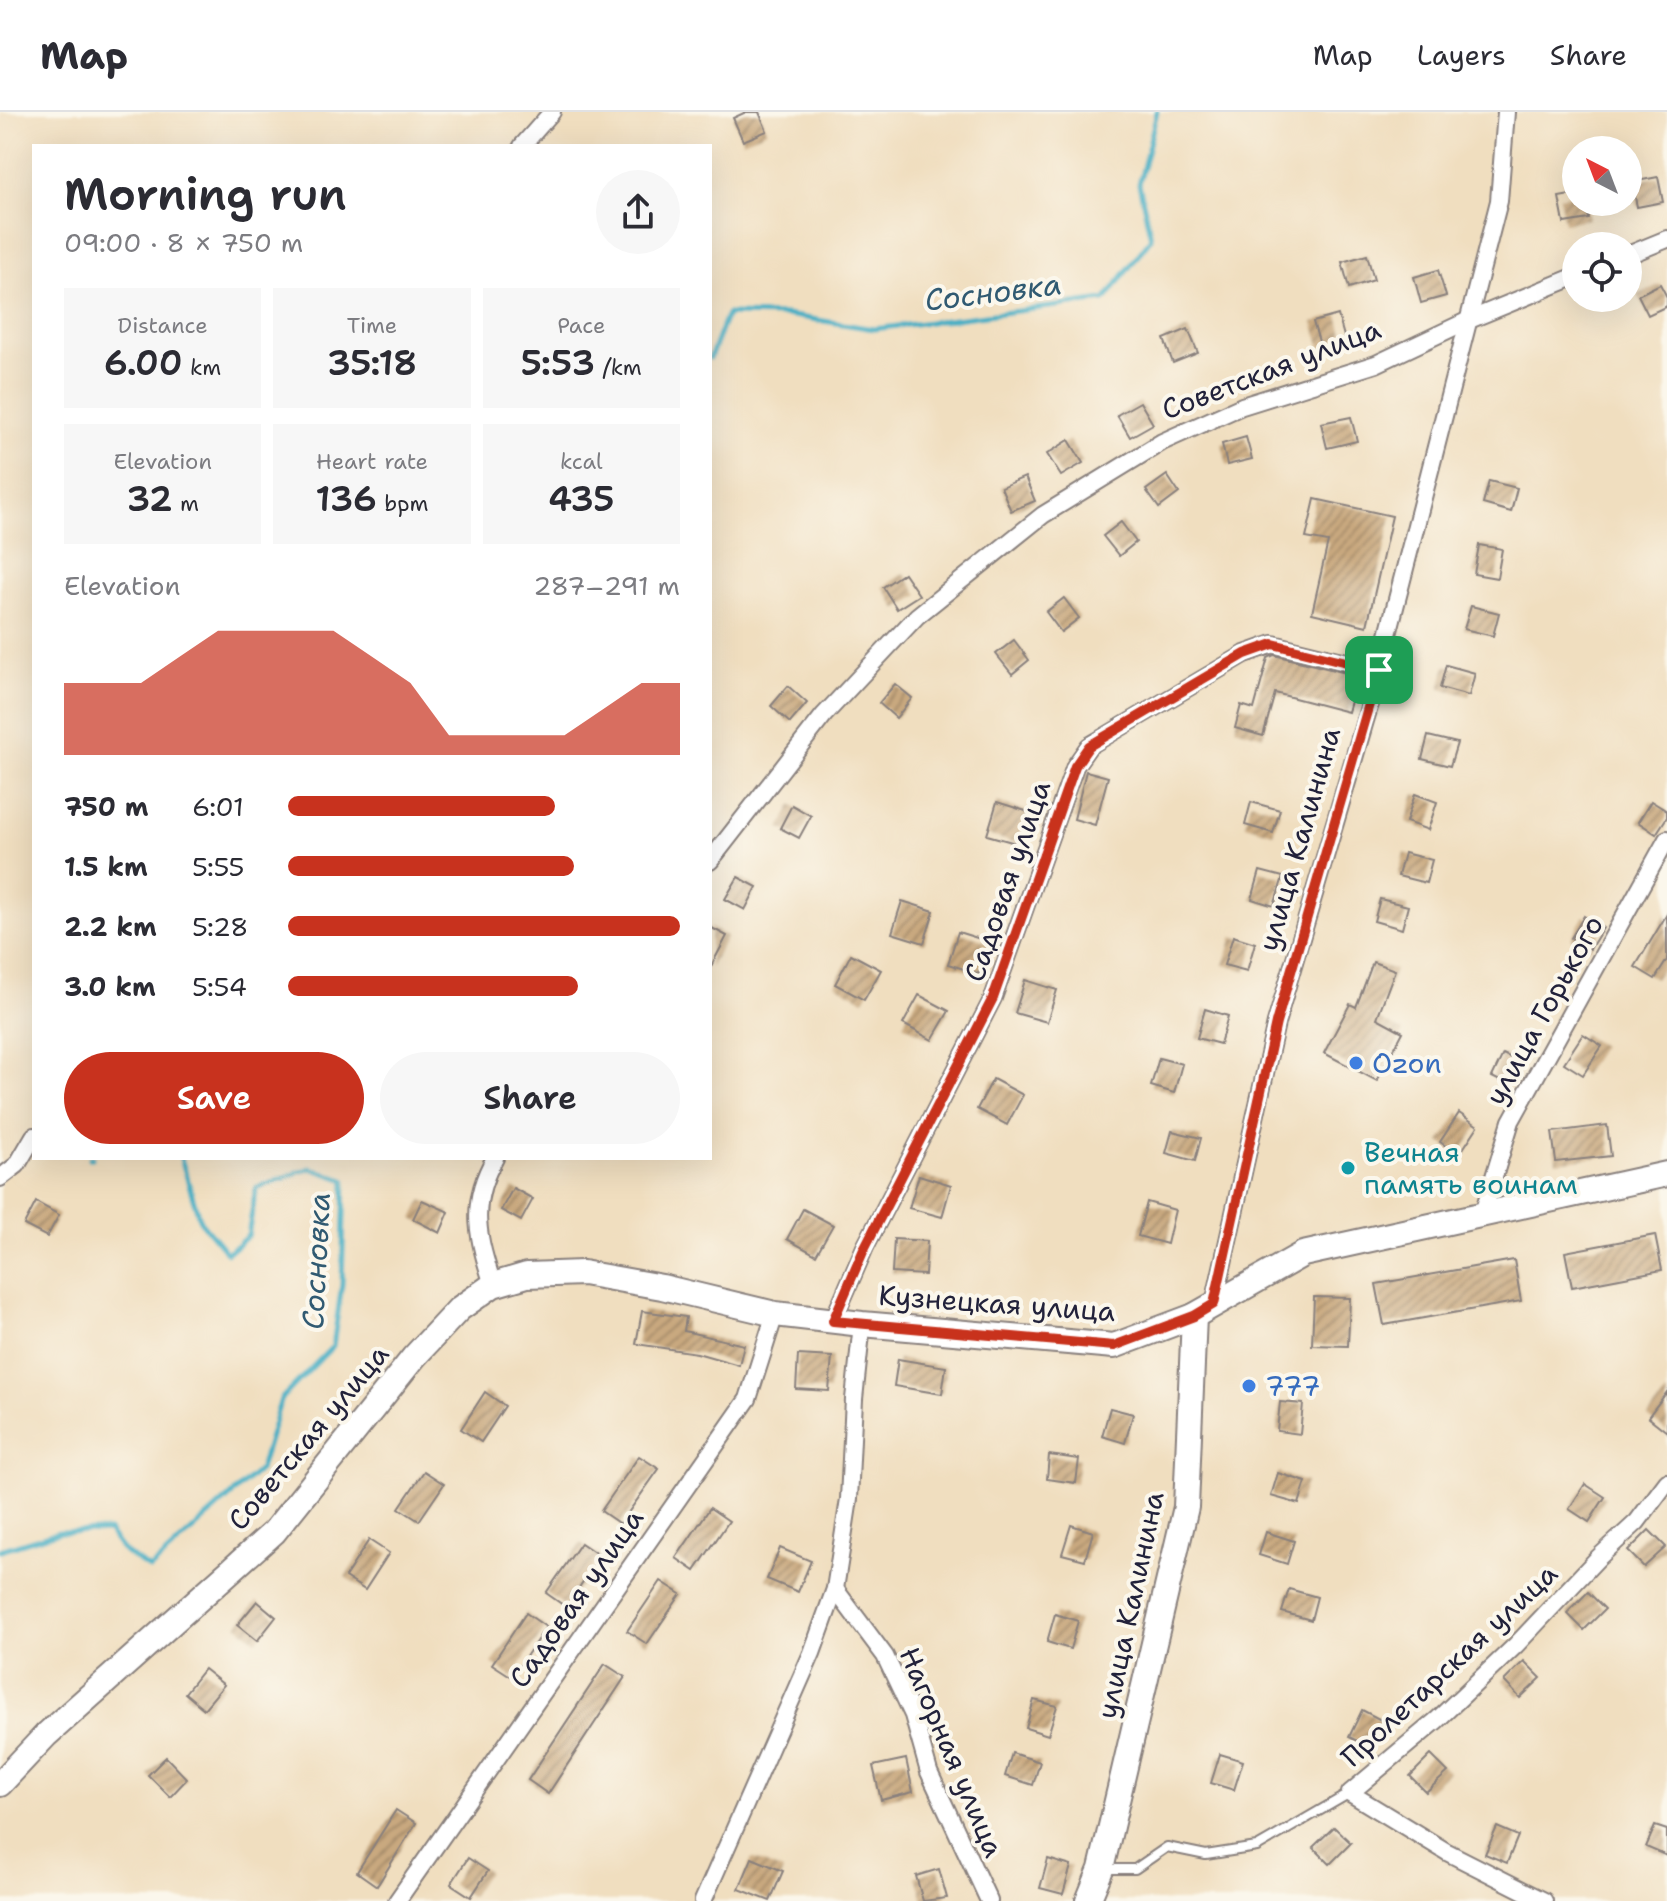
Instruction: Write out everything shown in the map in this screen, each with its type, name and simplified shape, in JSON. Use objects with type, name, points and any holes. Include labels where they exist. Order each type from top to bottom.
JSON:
[{"type":"main road","name":"Кузнецкая улица","points":[[493,1285],[527,1275],[583,1273],[662,1287],[775,1314],[1114,1346],[1204,1310],[1303,1254],[1667,1174]]},
{"type":"main road","name":"Советская улица","points":[[0,1784],[46,1735],[274,1532],[414,1357],[459,1309],[493,1285]]},
{"type":"main road","name":"улица Калинина","points":[[1088,1901],[1101,1869],[1186,1507],[1204,1310]]},
{"type":"street","points":[[524,144],[552,112]]},
{"type":"street","name":"улица Калинина","points":[[1204,1310],[1276,1023],[1379,670],[1499,201],[1506,112]]},
{"type":"street","points":[[1642,249],[1667,239]]},
{"type":"street","name":"Советская улица","points":[[712,858],[824,715],[917,616],[1043,515],[1162,442],[1242,406],[1376,364],[1469,320],[1562,282]]},
{"type":"street","name":"Садовая улица","points":[[833,1321],[865,1247],[993,998],[1075,766],[1089,746],[1245,654],[1273,644],[1379,670]]},
{"type":"street","name":"улица Горького","points":[[1483,1213],[1511,1121],[1667,839]]},
{"type":"street","points":[[0,1178],[17,1165],[32,1139]]},
{"type":"street","points":[[493,1285],[480,1245],[476,1208],[485,1174],[494,1160]]},
{"type":"street","name":"Садовая улица","points":[[397,1901],[748,1399],[775,1314]]},
{"type":"street","points":[[703,1901],[812,1653],[835,1589],[849,1499],[854,1399],[862,1324]]},
{"type":"street","name":"Пролетарская улица","points":[[1544,1901],[1447,1852],[1350,1793],[1437,1720],[1516,1645],[1598,1558],[1637,1522],[1667,1482]]},
{"type":"street","name":"Нагорная улица","points":[[835,1589],[885,1656],[913,1715],[929,1772],[989,1901]]},
{"type":"lane","points":[[1101,1869],[1135,1869],[1167,1847],[1206,1855],[1257,1847],[1350,1793]]},
{"type":"building","points":[[746,112],[759,112],[767,131],[743,141],[733,118]]},
{"type":"building","points":[[1658,177],[1663,202],[1642,206],[1642,180]]},
{"type":"building","points":[[1563,216],[1588,216],[1589,219],[1564,223]]},
{"type":"building","points":[[1367,255],[1374,280],[1349,288],[1342,262]]},
{"type":"building","points":[[1438,270],[1446,296],[1421,303],[1414,277]]},
{"type":"building","points":[[1660,284],[1667,297],[1667,306],[1648,315],[1642,303],[1642,293]]},
{"type":"building","points":[[1338,315],[1345,340],[1321,348],[1313,322]]},
{"type":"building","points":[[1188,329],[1198,353],[1173,363],[1164,339]]},
{"type":"building","points":[[1140,402],[1153,424],[1130,437],[1117,415]]},
{"type":"building","points":[[1351,417],[1357,441],[1327,448],[1321,423]]},
{"type":"building","points":[[1246,437],[1252,459],[1227,465],[1222,444]]},
{"type":"building","points":[[1069,440],[1083,463],[1061,476],[1047,454]]},
{"type":"building","points":[[1167,475],[1179,493],[1159,508],[1146,490]]},
{"type":"building","points":[[1025,477],[1035,501],[1011,511],[1001,487]]},
{"type":"building","points":[[1489,481],[1517,488],[1511,512],[1483,504]]},
{"type":"building","points":[[1315,499],[1392,516],[1367,626],[1312,613],[1328,542],[1306,538]]},
{"type":"building","points":[[1121,522],[1136,542],[1119,556],[1103,536]]},
{"type":"building","points":[[1479,545],[1502,549],[1497,578],[1474,574]]},
{"type":"building","points":[[904,573],[919,595],[897,609],[883,587]]},
{"type":"building","points":[[1064,598],[1079,618],[1061,632],[1046,612]]},
{"type":"building","points":[[1471,606],[1499,613],[1493,636],[1464,629]]},
{"type":"building","points":[[1014,640],[1029,660],[1012,674],[996,654]]},
{"type":"building","points":[[1274,655],[1358,676],[1348,712],[1275,693],[1263,736],[1235,728],[1241,705],[1254,709],[1268,658]]},
{"type":"building","points":[[1446,665],[1475,673],[1469,696],[1440,688]]},
{"type":"building","points":[[895,684],[912,698],[896,718],[879,703]]},
{"type":"building","points":[[788,686],[807,703],[790,723],[771,706]]},
{"type":"building","points":[[1428,736],[1457,743],[1450,766],[1422,759]]},
{"type":"building","points":[[1086,771],[1108,777],[1095,825],[1074,819]]},
{"type":"building","points":[[1415,794],[1437,802],[1428,830],[1406,822]]},
{"type":"building","points":[[1651,801],[1667,811],[1667,817],[1656,834],[1638,822]]},
{"type":"building","points":[[997,802],[1029,812],[1019,844],[987,835]]},
{"type":"building","points":[[1251,802],[1280,810],[1273,833],[1245,825]]},
{"type":"building","points":[[792,805],[811,816],[799,838],[780,828]]},
{"type":"building","points":[[1404,853],[1432,860],[1426,883],[1398,876]]},
{"type":"building","points":[[1260,871],[1283,877],[1274,906],[1252,899]]},
{"type":"building","points":[[738,877],[757,887],[745,910],[725,899]]},
{"type":"building","points":[[1380,899],[1408,906],[1402,929],[1374,921]]},
{"type":"building","points":[[902,901],[934,911],[924,943],[892,933]]},
{"type":"building","points":[[1667,914],[1667,960],[1655,979],[1635,967]]},
{"type":"building","points":[[1584,916],[1603,928],[1590,949],[1571,938]]},
{"type":"building","points":[[712,928],[727,936],[712,964]]},
{"type":"building","points":[[958,932],[990,942],[980,974],[948,964]]},
{"type":"building","points":[[1233,936],[1255,943],[1247,971],[1224,965]]},
{"type":"building","points":[[851,954],[881,970],[864,1000],[835,984]]},
{"type":"building","points":[[1373,962],[1395,970],[1377,1018],[1403,1032],[1377,1081],[1324,1053],[1350,1004],[1356,1007]]},
{"type":"building","points":[[1025,980],[1057,990],[1047,1022],[1015,1013]]},
{"type":"building","points":[[919,995],[949,1011],[932,1040],[903,1024]]},
{"type":"building","points":[[1205,1009],[1228,1016],[1220,1044],[1197,1038]]},
{"type":"building","points":[[1583,1034],[1602,1046],[1583,1075],[1564,1063]]},
{"type":"building","points":[[1503,1054],[1523,1064],[1512,1087],[1492,1077]]},
{"type":"building","points":[[1159,1058],[1182,1064],[1174,1093],[1151,1086]]},
{"type":"building","points":[[993,1079],[1023,1095],[1007,1125],[977,1109]]},
{"type":"building","points":[[1459,1113],[1478,1126],[1459,1155],[1440,1142]]},
{"type":"building","points":[[1607,1125],[1611,1156],[1556,1162],[1552,1132]]},
{"type":"building","points":[[1172,1131],[1201,1138],[1195,1161],[1166,1153]]},
{"type":"building","points":[[919,1175],[951,1185],[942,1217],[909,1208]]},
{"type":"building","points":[[513,1188],[533,1199],[521,1221],[501,1210]]},
{"type":"building","points":[[422,1200],[449,1212],[440,1233],[413,1219]]},
{"type":"building","points":[[36,1202],[59,1215],[47,1237],[24,1225]]},
{"type":"building","points":[[1147,1202],[1175,1210],[1167,1244],[1138,1236]]},
{"type":"building","points":[[803,1209],[833,1225],[816,1255],[787,1239]]},
{"type":"building","points":[[1655,1235],[1662,1270],[1572,1287],[1565,1252]]},
{"type":"building","points":[[894,1239],[927,1241],[925,1275],[892,1273]]},
{"type":"building","points":[[1514,1260],[1521,1301],[1384,1325],[1376,1284]]},
{"type":"building","points":[[1314,1297],[1350,1298],[1348,1346],[1312,1345]]},
{"type":"building","points":[[642,1311],[686,1317],[684,1331],[744,1345],[739,1365],[697,1353],[636,1344]]},
{"type":"building","points":[[798,1355],[832,1357],[829,1391],[796,1389]]},
{"type":"building","points":[[898,1359],[946,1367],[942,1394],[894,1386]]},
{"type":"building","points":[[485,1392],[505,1406],[481,1442],[461,1429]]},
{"type":"building","points":[[1667,1392],[1667,1432],[1648,1417]]},
{"type":"building","points":[[1280,1402],[1303,1404],[1300,1434],[1277,1431]]},
{"type":"building","points":[[1110,1408],[1133,1414],[1125,1443],[1102,1436]]},
{"type":"building","points":[[1049,1455],[1079,1459],[1076,1483],[1047,1479]]},
{"type":"building","points":[[639,1456],[659,1469],[620,1524],[601,1511]]},
{"type":"building","points":[[424,1471],[444,1484],[419,1521],[399,1508]]},
{"type":"building","points":[[1278,1473],[1306,1482],[1299,1504],[1271,1496]]},
{"type":"building","points":[[1585,1484],[1605,1497],[1589,1522],[1569,1509]]},
{"type":"building","points":[[710,1508],[729,1521],[695,1571],[676,1558]]},
{"type":"building","points":[[1071,1525],[1093,1532],[1085,1560],[1062,1554]]},
{"type":"building","points":[[1649,1530],[1666,1547],[1644,1567],[1628,1551]]},
{"type":"building","points":[[1266,1532],[1294,1541],[1287,1564],[1259,1555]]},
{"type":"building","points":[[369,1540],[389,1553],[365,1590],[345,1577]]},
{"type":"building","points":[[581,1543],[600,1556],[566,1607],[546,1593]]},
{"type":"building","points":[[780,1548],[811,1561],[798,1592],[767,1579]]},
{"type":"building","points":[[661,1581],[681,1594],[647,1644],[627,1631]]},
{"type":"building","points":[[1289,1589],[1317,1597],[1311,1620],[1282,1612]]},
{"type":"building","points":[[1588,1592],[1605,1609],[1584,1630],[1567,1613]]},
{"type":"building","points":[[257,1601],[276,1617],[257,1641],[237,1625]]},
{"type":"building","points":[[526,1613],[546,1627],[512,1677],[492,1664]]},
{"type":"building","points":[[1055,1614],[1078,1621],[1070,1649],[1047,1642]]},
{"type":"building","points":[[1524,1661],[1541,1678],[1520,1698],[1504,1681]]},
{"type":"building","points":[[605,1664],[625,1677],[548,1794],[528,1780]]},
{"type":"building","points":[[204,1669],[224,1685],[204,1709],[185,1693]]},
{"type":"building","points":[[1034,1700],[1057,1706],[1048,1735],[1026,1728]]},
{"type":"building","points":[[1362,1710],[1383,1721],[1370,1747],[1349,1737]]},
{"type":"building","points":[[1012,1753],[1040,1762],[1033,1785],[1005,1776]]},
{"type":"building","points":[[1220,1754],[1243,1761],[1234,1790],[1211,1783]]},
{"type":"building","points":[[1431,1755],[1448,1772],[1426,1792],[1410,1776]]},
{"type":"building","points":[[166,1757],[187,1779],[170,1797],[148,1775]]},
{"type":"building","points":[[906,1759],[913,1792],[881,1800],[873,1766]]},
{"type":"building","points":[[396,1810],[416,1823],[377,1886],[357,1872]]},
{"type":"building","points":[[1655,1826],[1667,1830],[1667,1856],[1646,1847]]},
{"type":"building","points":[[1334,1827],[1351,1843],[1330,1864],[1313,1847]]},
{"type":"building","points":[[1497,1827],[1518,1836],[1507,1863],[1485,1854]]},
{"type":"building","points":[[468,1858],[488,1871],[471,1897],[451,1884]]},
{"type":"building","points":[[752,1858],[783,1871],[770,1901],[739,1889]]},
{"type":"building","points":[[1048,1859],[1071,1866],[1063,1894],[1040,1888]]},
{"type":"building","points":[[939,1869],[947,1898],[923,1901],[916,1876]]},
{"type":"waterway","name":"Сосновка","points":[[712,353],[727,314],[786,315],[874,329],[1105,300],[1151,238],[1139,184],[1157,112]]},
{"type":"waterway","name":"Сосновка","points":[[0,1550],[59,1532],[108,1531],[123,1551],[150,1569],[260,1469],[281,1399],[333,1346],[342,1284],[345,1180],[310,1168],[256,1188],[248,1236],[227,1253],[200,1221],[182,1160]]},
{"type":"place","name":"Ozon","points":[[1356,1063]]},
{"type":"place","name":"Вечная память воинам","points":[[1348,1168]]},
{"type":"place","name":"777","points":[[1249,1386]]},
{"type":"route","points":[[1273,644],[1379,670],[1276,1023],[1214,1304],[1194,1316],[1114,1346],[833,1321],[865,1247],[993,998],[1075,766],[1089,746],[1245,654],[1273,644]]}]
